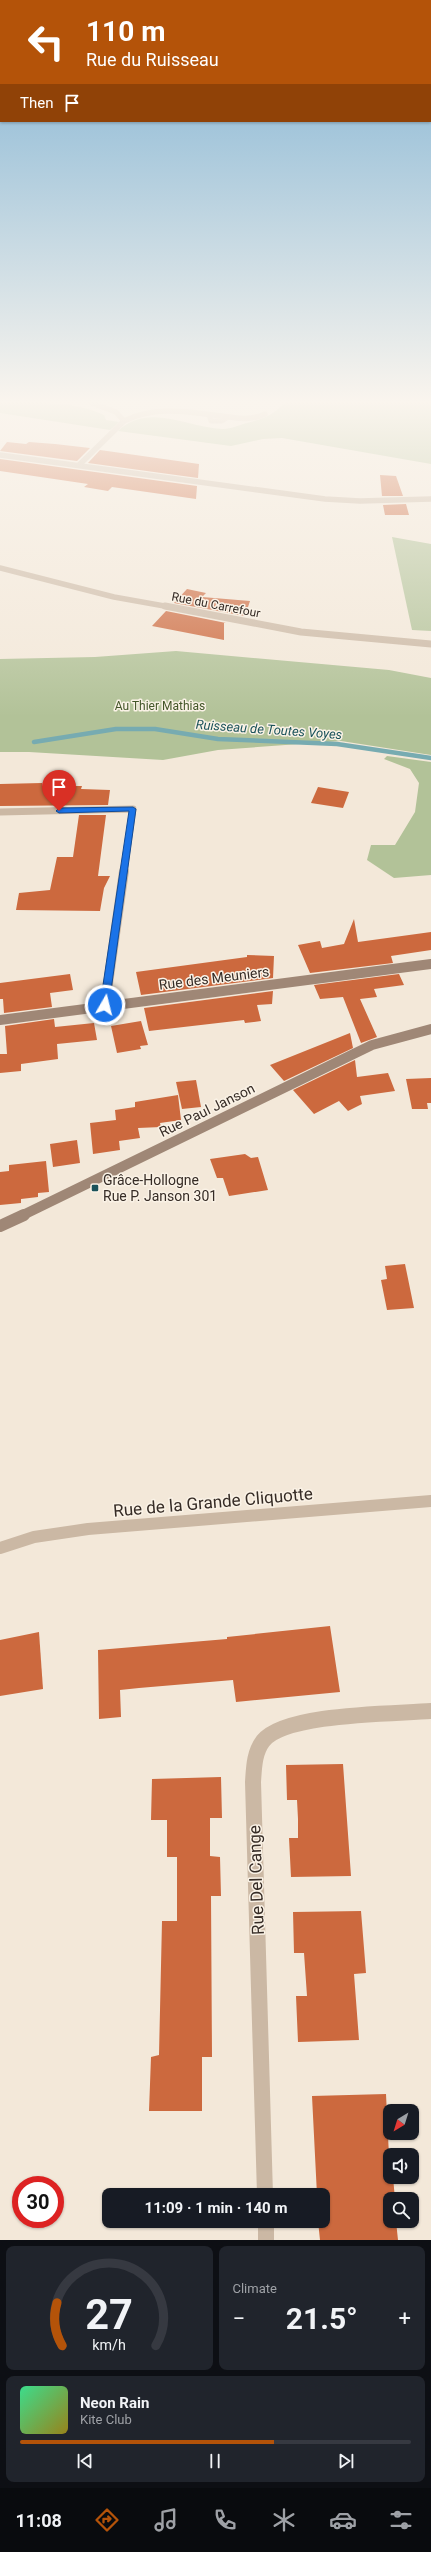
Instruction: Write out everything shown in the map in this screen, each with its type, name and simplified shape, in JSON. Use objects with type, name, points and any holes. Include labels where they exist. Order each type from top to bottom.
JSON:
[{"type":"street","name":"Rue du Carrefour","points":[[0,568],[114,597],[302,632],[431,644]]},
{"type":"street","points":[[0,812],[133,809],[105,1005]]},
{"type":"street","name":"Rue des Meuniers","points":[[0,1020],[105,1005],[431,964]]},
{"type":"street","name":"Rue Paul Janson","points":[[0,1226],[372,1045],[431,1029]]},
{"type":"street","name":"Rue de la Grande Cliquotte","points":[[0,1548],[34,1537],[88,1529],[431,1500]]},
{"type":"street","name":"Rue Del Cange","points":[[265,2188],[253,1782],[256,1749],[269,1735],[286,1726],[304,1721],[431,1711]]},
{"type":"street","points":[[266,2228],[266,2240]]},
{"type":"green space","points":[[392,537],[431,544],[431,631],[412,630]]},
{"type":"green space","name":"Au Thier Mathias","points":[[176,651],[389,670],[431,678],[431,755],[341,741],[218,750],[163,760],[29,752],[0,752],[0,659],[95,657]]},
{"type":"green space","points":[[387,756],[431,762],[431,875],[394,878],[367,860],[371,845],[395,845],[415,812],[419,783],[410,769],[384,759]]},
{"type":"building","points":[[384,508],[407,508],[409,515],[385,515]]},
{"type":"building","points":[[187,589],[206,593],[202,597],[250,601],[245,616],[174,603]]},
{"type":"building","points":[[166,611],[226,623],[224,623],[224,640],[152,626]]},
{"type":"building","points":[[42,783],[42,786],[82,786],[81,789],[110,790],[108,805],[0,806],[0,784]]},
{"type":"building","points":[[318,787],[349,792],[343,808],[311,803]]},
{"type":"building","points":[[79,815],[106,815],[98,876],[110,876],[104,888],[100,911],[16,910],[19,893],[50,890],[57,857],[73,857]]},
{"type":"building","points":[[354,919],[358,942],[431,932],[431,950],[391,956],[393,963],[310,973],[298,945],[320,941],[322,948],[344,944]]},
{"type":"building","points":[[247,955],[274,956],[273,978],[141,995],[136,972],[247,957]]},
{"type":"building","points":[[70,974],[73,990],[50,993],[52,1007],[4,1013],[3,999],[0,999],[0,983]]},
{"type":"building","points":[[399,974],[404,985],[374,989],[377,997],[360,999],[377,1037],[361,1043],[343,997],[320,999],[314,985]]},
{"type":"building","points":[[273,991],[272,1004],[257,1005],[261,1021],[245,1023],[244,1020],[149,1031],[144,1008]]},
{"type":"building","points":[[54,1019],[55,1027],[94,1023],[97,1040],[57,1044],[58,1059],[21,1064],[21,1071],[0,1073],[0,1054],[7,1054],[5,1026]]},
{"type":"building","points":[[141,1021],[148,1045],[140,1046],[141,1049],[117,1053],[111,1026]]},
{"type":"building","points":[[350,1033],[353,1048],[284,1081],[270,1065]]},
{"type":"building","points":[[355,1060],[357,1077],[388,1073],[395,1091],[360,1096],[362,1104],[348,1111],[339,1101],[314,1114],[293,1090]]},
{"type":"building","points":[[431,1078],[431,1103],[427,1103],[428,1109],[412,1109],[406,1079]]},
{"type":"building","points":[[196,1080],[201,1107],[182,1109],[176,1082]]},
{"type":"building","points":[[178,1095],[181,1120],[160,1123],[161,1127],[138,1128],[140,1138],[119,1141],[120,1150],[93,1154],[90,1123],[116,1120],[115,1110],[135,1107],[135,1102]]},
{"type":"building","points":[[77,1140],[80,1163],[53,1167],[50,1144]]},
{"type":"building","points":[[245,1154],[251,1158],[258,1157],[268,1190],[229,1196],[223,1178],[217,1178],[210,1159]]},
{"type":"building","points":[[46,1161],[49,1192],[38,1193],[38,1197],[21,1199],[21,1203],[0,1205],[0,1172],[9,1171],[9,1165]]},
{"type":"building","points":[[405,1264],[414,1308],[387,1310],[381,1280],[387,1279],[385,1266]]},
{"type":"building","points":[[330,1626],[340,1692],[236,1702],[233,1680],[120,1690],[121,1717],[99,1719],[98,1650],[227,1639],[227,1637]]},
{"type":"building","points":[[39,1632],[43,1689],[0,1696],[0,1640]]},
{"type":"building","points":[[343,1764],[351,1876],[291,1877],[289,1838],[298,1838],[298,1819],[297,1800],[287,1800],[286,1765]]},
{"type":"building","points":[[221,1777],[222,1818],[210,1818],[210,1856],[220,1857],[221,1896],[211,1896],[212,2057],[202,2057],[202,2111],[149,2111],[151,2057],[159,2055],[162,1921],[177,1921],[177,1857],[167,1857],[167,1820],[151,1820],[152,1779]]},
{"type":"building","points":[[361,1911],[366,1973],[354,1974],[359,2040],[298,2042],[296,1996],[307,1996],[304,1953],[294,1953],[293,1912]]},
{"type":"building","points":[[386,2094],[386,2104],[383,2104],[383,2140],[388,2140],[389,2148],[383,2148],[383,2184],[394,2184],[394,2192],[383,2192],[383,2228],[397,2228],[398,2240],[320,2240],[319,2228],[330,2228],[330,2188],[317,2188],[312,2096]]},
{"type":"waterway","name":"Ruisseau de Toutes Voyes","points":[[34,742],[116,729],[155,729],[218,739],[337,744],[431,758]]},
{"type":"place","name":"Grâce-Hollogne Rue P. Janson 301","points":[[95,1188]]},
{"type":"route","points":[[59,811],[133,809],[105,1005]]}]
